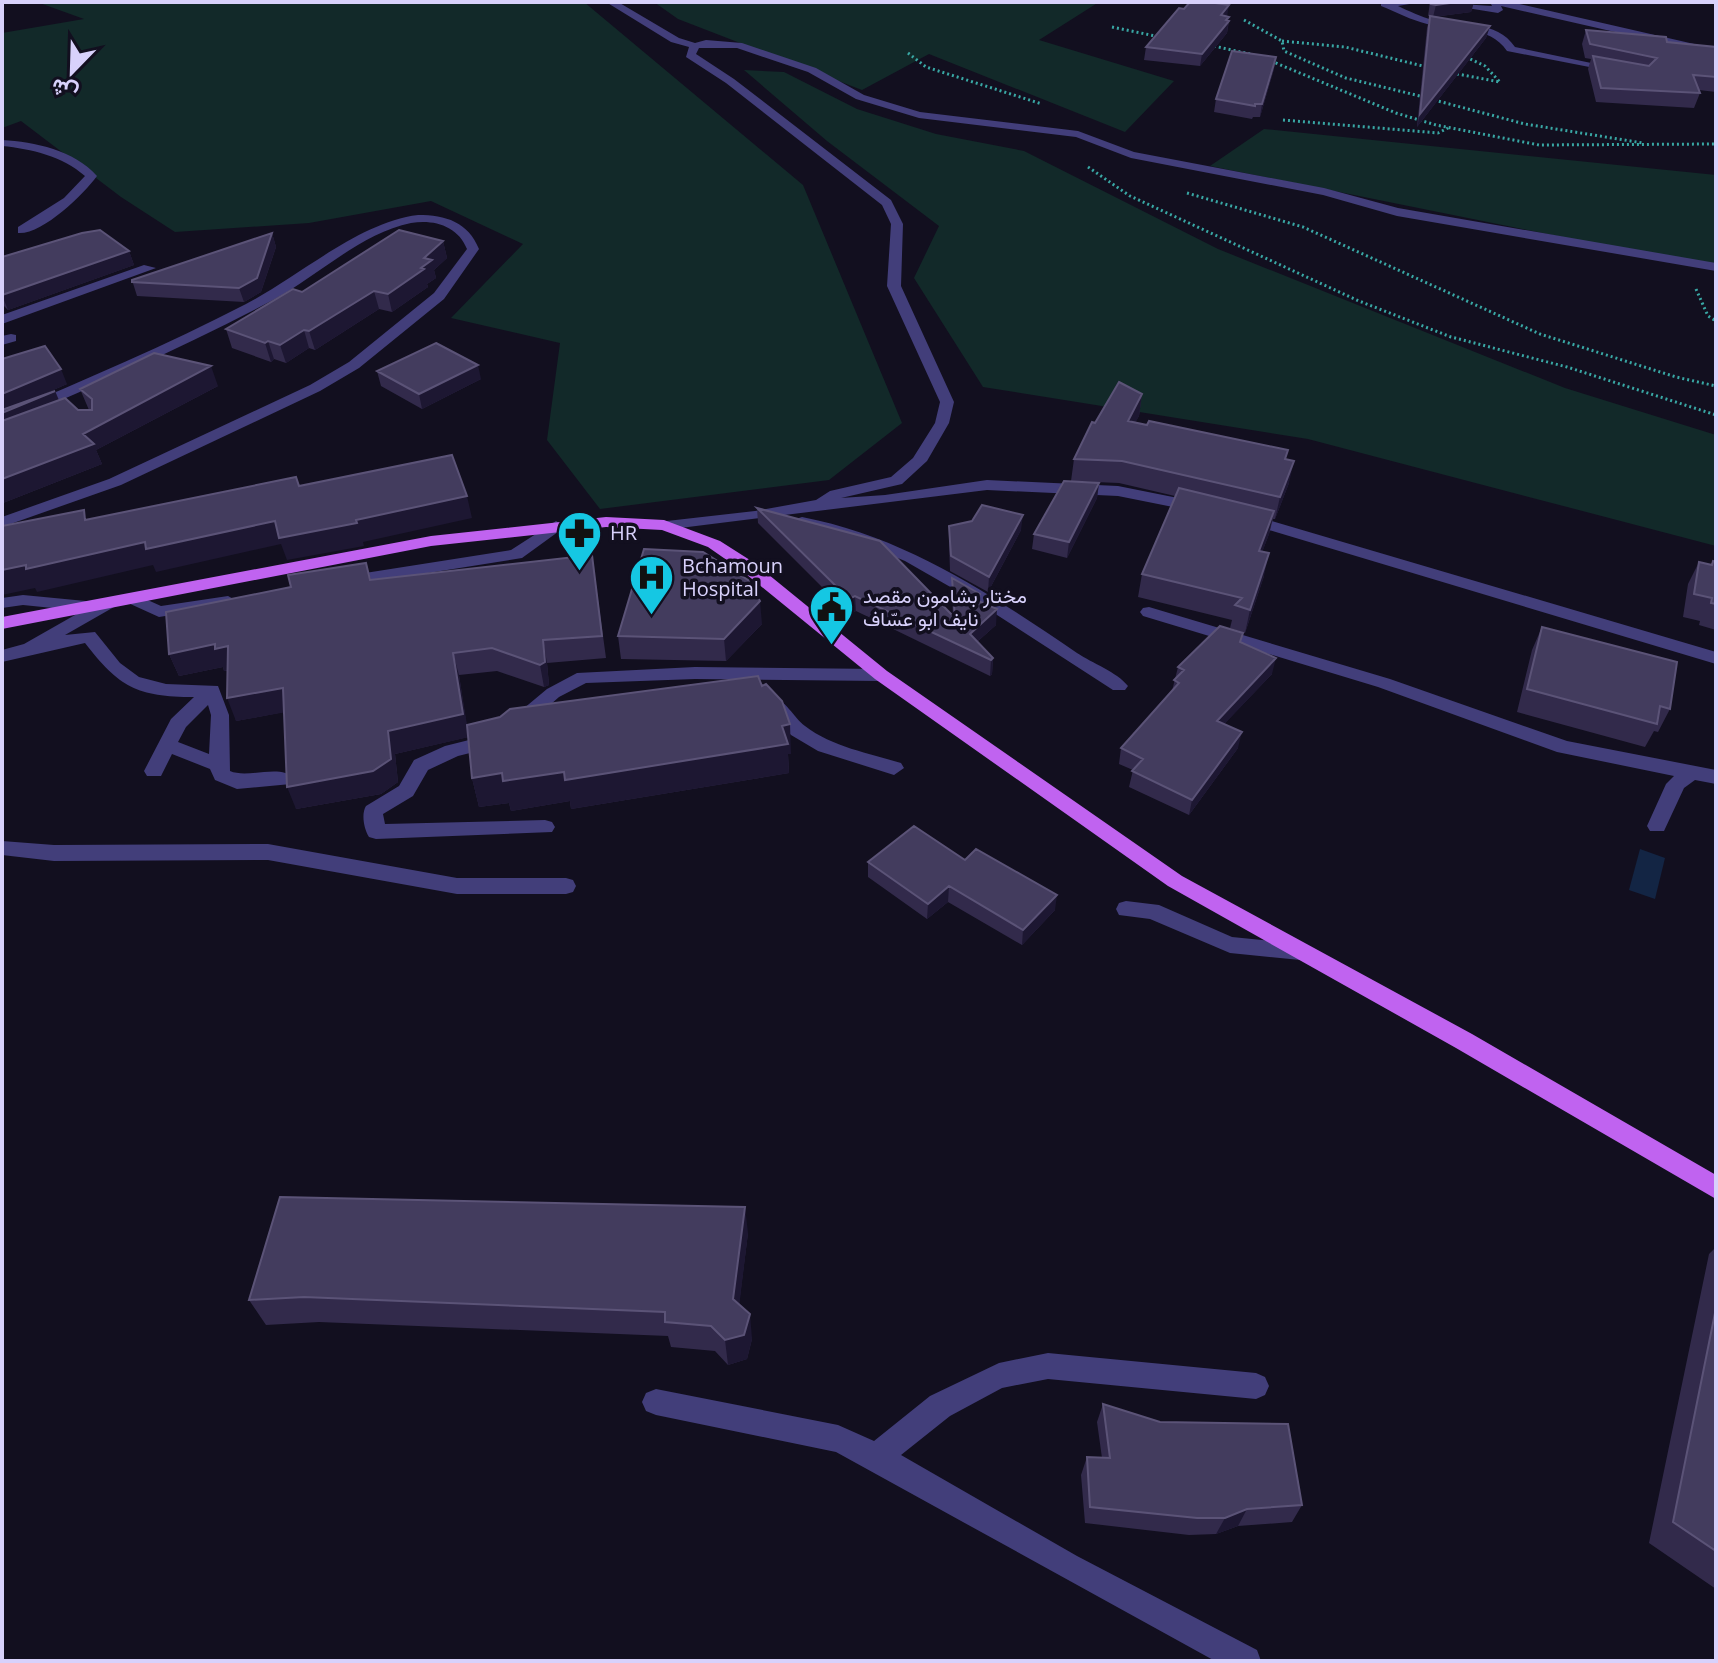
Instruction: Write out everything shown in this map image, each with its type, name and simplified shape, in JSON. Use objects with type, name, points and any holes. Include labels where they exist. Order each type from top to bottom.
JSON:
[{"type":"main road","points":[[2,623],[431,541],[606,522],[664,525],[714,544],[747,566],[881,675],[1175,881],[1464,1041],[1716,1188]]},
{"type":"street","points":[[611,2],[675,40],[695,46],[706,43],[738,45],[812,70],[860,97],[919,115],[1078,134],[1131,155],[1313,190],[1397,212],[1716,267]]},
{"type":"street","points":[[1416,2],[1384,4],[1432,23],[1498,35],[1508,42]]},
{"type":"street","points":[[1435,2],[1716,52]]},
{"type":"street","points":[[1501,12],[1511,49],[1629,71]]},
{"type":"street","points":[[695,46],[690,55],[698,62],[730,81],[887,203],[897,224],[894,286],[947,402],[942,423],[910,470],[896,481],[836,494],[821,504]]},
{"type":"street","points":[[2,143],[34,149],[81,165],[91,176],[82,190],[58,209],[22,230]]},
{"type":"street","points":[[2,420],[196,335],[287,287],[352,245],[388,227],[416,219],[431,219],[464,228],[470,237],[473,249],[439,296],[354,365],[315,388],[115,482],[2,522]]},
{"type":"street","points":[[2,320],[149,268]]},
{"type":"street","points":[[62,396],[76,408]]},
{"type":"street","points":[[664,525],[987,485],[1118,491],[1227,513],[1716,658]]},
{"type":"street","points":[[755,516],[856,533],[1011,616],[1082,668],[1119,686]]},
{"type":"street","points":[[330,583],[516,554],[556,526]]},
{"type":"street","points":[[132,598],[159,612],[252,596]]},
{"type":"street","points":[[2,603],[23,600],[99,604]]},
{"type":"street","points":[[30,648],[99,604]]},
{"type":"street","points":[[1149,612],[1384,683],[1564,747],[1716,777]]},
{"type":"street","points":[[2,656],[89,636],[122,675],[151,687],[179,691],[212,690]]},
{"type":"street","points":[[545,827],[376,832],[373,811],[406,791],[421,765],[452,751],[499,739],[553,693],[583,677],[745,673],[881,675]]},
{"type":"street","points":[[745,673],[742,686],[768,698],[798,730],[825,746],[894,768]]},
{"type":"street","points":[[154,771],[178,723],[212,690]]},
{"type":"street","points":[[212,690],[220,715],[218,765],[222,775],[237,782],[284,779]]},
{"type":"street","points":[[167,745],[218,765]]},
{"type":"street","points":[[1657,826],[1676,784],[1694,771]]},
{"type":"street","points":[[2,848],[54,853],[268,852],[457,886],[566,886]]},
{"type":"street","points":[[1126,909],[1152,911],[1230,945],[1300,952]]},
{"type":"street","points":[[877,1457],[940,1406],[999,1376],[1048,1366],[1256,1386]]},
{"type":"street","points":[[656,1402],[838,1439],[877,1457],[1067,1566],[1246,1661]]},
{"type":"path","points":[[1244,20],[1282,41],[1345,47],[1431,68]]},
{"type":"path","points":[[1112,27],[1164,38]]},
{"type":"path","points":[[1282,41],[1284,51],[1346,78],[1525,124],[1656,146]]},
{"type":"path","points":[[1204,45],[1252,54]]},
{"type":"path","points":[[908,53],[926,67],[1037,102],[1073,117],[1086,129],[1078,134]]},
{"type":"path","points":[[1445,71],[1500,82],[1485,66],[1459,53]]},
{"type":"path","points":[[1262,57],[1396,113],[1449,127],[1562,147],[1716,144]]},
{"type":"path","points":[[1283,120],[1438,133],[1449,127]]},
{"type":"path","points":[[1084,164],[1130,196],[1372,306],[1451,337],[1567,367],[1716,415]]},
{"type":"path","points":[[1182,192],[1303,227],[1540,334],[1676,377],[1716,386]]},
{"type":"path","points":[[1684,262],[1708,316],[1716,321]]},
{"type":"green space","points":[[37,2],[584,2],[803,185],[902,423],[829,480],[600,509],[547,440],[560,343],[451,318],[523,244],[431,201],[309,223],[175,232],[121,197],[21,121],[2,128],[2,33],[84,19]]},
{"type":"green space","points":[[654,2],[1099,2],[1039,40],[1174,81],[1125,132],[929,54],[862,90],[678,19]]},
{"type":"green space","points":[[744,70],[784,72],[857,109],[936,134],[1024,151],[1218,249],[1565,388],[1716,435],[1716,546],[1308,439],[983,387],[914,278],[939,226],[827,141]]},
{"type":"green space","points":[[1264,129],[1716,175],[1716,268],[1210,166]]},
{"type":"water","points":[[1640,849],[1665,858],[1655,899],[1629,890]]},
{"type":"building","points":[[1190,2],[1229,5],[1221,15],[1229,17],[1226,20],[1229,21],[1202,54],[1146,47],[1179,8],[1184,9]]},
{"type":"building","points":[[1432,2],[1457,2],[1436,5]]},
{"type":"building","points":[[1430,16],[1490,26],[1420,114]]},
{"type":"building","points":[[1586,30],[1666,37],[1667,42],[1716,47],[1716,77],[1693,75],[1700,93],[1601,88],[1593,56],[1649,66],[1657,58],[1590,44]]},
{"type":"building","points":[[1232,51],[1276,57],[1262,104],[1255,106],[1216,99]]},
{"type":"building","points":[[100,230],[129,251],[2,295],[2,257]]},
{"type":"building","points":[[399,230],[443,241],[424,258],[432,260],[421,268],[424,269],[388,294],[374,291],[280,345],[226,329],[293,289],[302,292]]},
{"type":"building","points":[[272,233],[257,278],[239,288],[132,282],[132,280]]},
{"type":"building","points":[[436,343],[478,365],[419,394],[377,371]]},
{"type":"building","points":[[45,346],[61,369],[2,394],[2,359]]},
{"type":"building","points":[[154,353],[211,366],[83,434],[94,444],[2,479],[2,421],[65,398],[78,410],[92,410],[92,399],[80,389]]},
{"type":"building","points":[[1119,382],[1142,394],[1128,421],[1147,425],[1149,421],[1288,450],[1285,459],[1294,461],[1280,497],[1122,461],[1074,459],[1092,422],[1095,423]]},
{"type":"building","points":[[55,391],[2,413],[2,410]]},
{"type":"building","points":[[452,455],[467,496],[279,538],[275,521],[146,549],[145,542],[26,569],[26,565],[2,570],[2,526],[84,510],[85,520],[296,477],[299,486]]},
{"type":"building","points":[[1064,481],[1099,483],[1069,542],[1034,534]]},
{"type":"building","points":[[1179,488],[1274,511],[1259,551],[1269,553],[1250,610],[1235,605],[1242,598],[1142,574]]},
{"type":"building","points":[[982,505],[1023,515],[989,577],[951,556],[949,526],[972,521]]},
{"type":"building","points":[[757,508],[880,541],[955,618],[952,578],[980,594],[976,600],[997,609],[970,634],[993,658],[991,660],[855,596],[849,599]]},
{"type":"building","points":[[644,549],[703,552],[748,580],[760,601],[724,639],[618,636]]},
{"type":"building","points":[[592,555],[602,636],[543,640],[545,662],[540,665],[492,648],[453,653],[463,714],[388,731],[391,759],[373,771],[287,787],[283,688],[227,698],[228,646],[215,649],[215,644],[169,654],[166,612],[291,587],[288,575],[366,563],[370,580]]},
{"type":"building","points":[[1713,561],[1716,562],[1716,604],[1711,603],[1712,598],[1694,594],[1699,562],[1712,565]]},
{"type":"building","points":[[1220,626],[1243,633],[1240,642],[1276,658],[1217,721],[1242,732],[1192,800],[1132,771],[1143,759],[1121,748],[1179,683],[1174,680],[1184,670],[1178,667]]},
{"type":"building","points":[[1542,627],[1677,662],[1670,709],[1660,706],[1657,724],[1527,689]]},
{"type":"building","points":[[758,676],[762,686],[766,684],[782,701],[790,724],[782,726],[788,744],[565,780],[564,772],[503,781],[502,773],[472,778],[467,725],[500,717],[510,709]]},
{"type":"building","points":[[914,826],[965,860],[976,849],[1057,895],[1023,930],[949,886],[928,904],[868,862]]},
{"type":"building","points":[[280,1197],[745,1207],[733,1299],[750,1314],[744,1335],[725,1340],[711,1326],[665,1322],[665,1312],[304,1297],[249,1300]]},
{"type":"building","points":[[1716,1308],[1716,1551],[1673,1522]]},
{"type":"building","points":[[1103,1404],[1160,1422],[1288,1424],[1302,1505],[1247,1509],[1225,1518],[1090,1507],[1087,1457],[1110,1458]]},
{"type":"place","name":"HR","points":[[579,572]]},
{"type":"place","name":"Bchamoun Hospital","points":[[651,616]]},
{"type":"place","name":"مختار بشامون مقصد نايف ابو عسّاف","points":[[832,647]]}]
